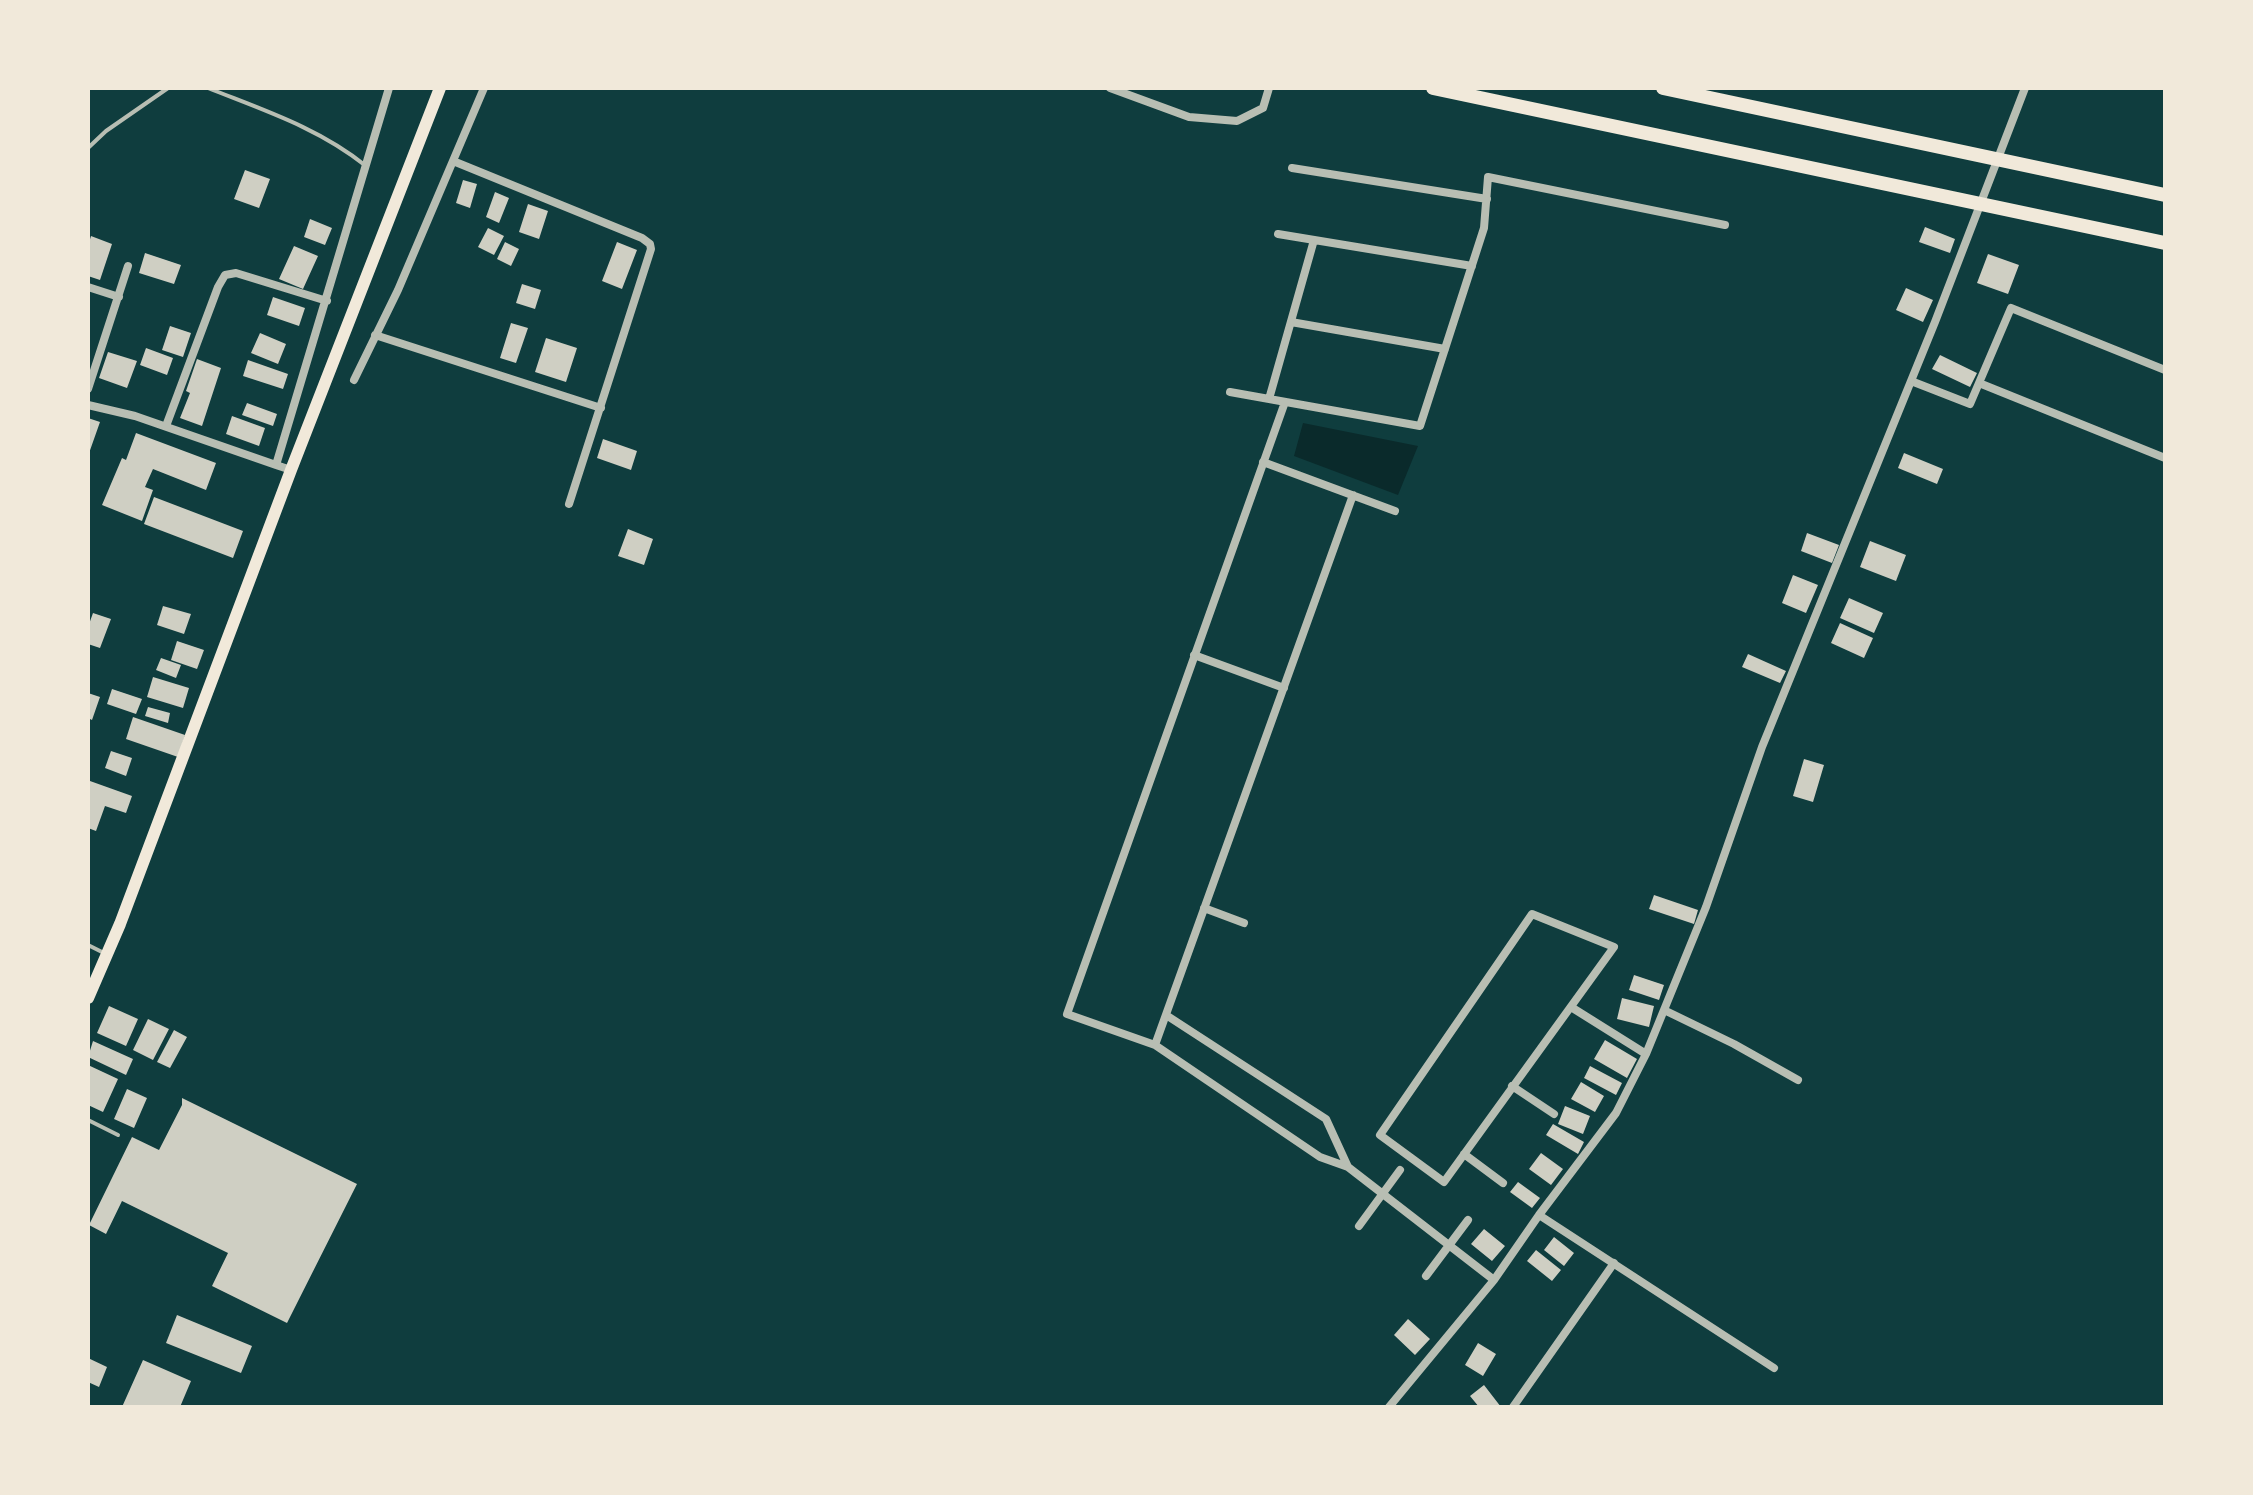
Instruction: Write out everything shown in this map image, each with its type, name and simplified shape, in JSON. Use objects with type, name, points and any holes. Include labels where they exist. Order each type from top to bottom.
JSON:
[{"type":"highway","points":[[1433,88],[2165,243]]},
{"type":"highway","points":[[1663,88],[2165,195]]},
{"type":"main road","points":[[89,994],[108,955],[291,470],[440,88]]},
{"type":"street","points":[[276,465],[368,167],[389,88]]},
{"type":"street","points":[[354,380],[398,290],[484,88]]},
{"type":"street","points":[[1110,88],[1189,117],[1237,121],[1263,108],[1269,88]]},
{"type":"street","points":[[1389,1407],[1494,1280],[1616,1113],[1646,1054],[1706,907],[1762,747],[1911,381],[2025,88]]},
{"type":"street","points":[[453,161],[642,238],[650,244],[651,249],[569,504]]},
{"type":"street","points":[[1292,168],[1487,199]]},
{"type":"street","points":[[1230,392],[1420,426],[1484,228],[1488,177],[1725,225]]},
{"type":"street","points":[[1278,234],[1472,266]]},
{"type":"street","points":[[1269,399],[1314,240]]},
{"type":"street","points":[[88,389],[128,266]]},
{"type":"street","points":[[166,426],[225,275],[236,273],[327,301]]},
{"type":"street","points":[[88,287],[119,297]]},
{"type":"street","points":[[1911,381],[1970,404],[2011,308],[2165,370]]},
{"type":"street","points":[[1291,322],[1445,349]]},
{"type":"street","points":[[375,335],[601,408]]},
{"type":"street","points":[[1979,383],[2165,458]]},
{"type":"street","points":[[1285,402],[1067,1014],[1155,1045],[1320,1157],[1348,1167],[1494,1280]]},
{"type":"street","points":[[88,405],[166,426],[291,470]]},
{"type":"street","points":[[1263,462],[1395,511]]},
{"type":"street","points":[[1155,1045],[1353,495]]},
{"type":"street","points":[[1194,655],[1284,688]]},
{"type":"street","points":[[1204,908],[1244,923]]},
{"type":"street","points":[[1532,914],[1614,947],[1571,1007],[1444,1182],[1380,1135],[1532,914]]},
{"type":"street","points":[[1571,1007],[1646,1054]]},
{"type":"street","points":[[1664,1010],[1798,1080]]},
{"type":"street","points":[[1166,1015],[1326,1119],[1348,1167]]},
{"type":"street","points":[[1512,1086],[1554,1114]]},
{"type":"street","points":[[1464,1154],[1503,1183]]},
{"type":"street","points":[[1359,1226],[1400,1170]]},
{"type":"street","points":[[1539,1215],[1774,1368]]},
{"type":"street","points":[[1426,1276],[1468,1220]]},
{"type":"street","points":[[1513,1407],[1614,1263]]},
{"type":"lane","points":[[88,148],[106,131],[168,88]]},
{"type":"lane","points":[[208,88],[308,128],[334,142],[368,167]]},
{"type":"lane","points":[[88,945],[108,955]]},
{"type":"lane","points":[[88,1120],[118,1135]]},
{"type":"water","points":[[1303,423],[1418,446],[1398,495],[1294,456]]},
{"type":"building","points":[[245,170],[270,179],[259,208],[234,199]]},
{"type":"building","points":[[463,180],[477,184],[470,208],[456,203]]},
{"type":"building","points":[[495,192],[509,198],[499,223],[486,217]]},
{"type":"building","points":[[528,204],[548,211],[539,239],[519,232]]},
{"type":"building","points":[[310,219],[332,228],[325,245],[304,237]]},
{"type":"building","points":[[1925,227],[1955,239],[1950,253],[1919,242]]},
{"type":"building","points":[[488,228],[504,236],[494,255],[478,247]]},
{"type":"building","points":[[91,236],[112,244],[100,280],[88,276]]},
{"type":"building","points":[[505,242],[519,249],[511,266],[497,259]]},
{"type":"building","points":[[617,242],[637,250],[622,289],[602,281]]},
{"type":"building","points":[[294,246],[318,256],[303,289],[279,279]]},
{"type":"building","points":[[145,253],[181,265],[174,284],[139,273]]},
{"type":"building","points":[[1988,254],[2019,265],[2008,294],[1977,283]]},
{"type":"building","points":[[522,284],[541,290],[535,309],[516,303]]},
{"type":"building","points":[[1906,288],[1933,300],[1923,322],[1896,310]]},
{"type":"building","points":[[273,297],[305,308],[299,326],[267,315]]},
{"type":"building","points":[[511,323],[528,328],[516,363],[500,358]]},
{"type":"building","points":[[170,326],[191,333],[183,357],[162,350]]},
{"type":"building","points":[[260,333],[286,344],[278,364],[251,353]]},
{"type":"building","points":[[546,338],[577,348],[566,382],[535,372]]},
{"type":"building","points":[[146,348],[173,358],[167,375],[140,365]]},
{"type":"building","points":[[108,352],[137,361],[127,388],[99,378]]},
{"type":"building","points":[[1940,355],[1977,373],[1970,387],[1932,369]]},
{"type":"building","points":[[197,359],[221,368],[202,426],[180,418],[190,393],[186,391]]},
{"type":"building","points":[[248,360],[288,374],[283,389],[243,376]]},
{"type":"building","points":[[247,403],[277,414],[273,426],[242,415]]},
{"type":"building","points":[[232,416],[265,428],[259,446],[226,434]]},
{"type":"building","points":[[88,418],[100,422],[88,456]]},
{"type":"building","points":[[136,433],[216,463],[206,490],[153,469],[145,487],[153,490],[142,521],[102,505],[122,458],[126,460]]},
{"type":"building","points":[[603,439],[637,451],[631,470],[597,458]]},
{"type":"building","points":[[1904,453],[1943,469],[1937,484],[1898,468]]},
{"type":"building","points":[[154,497],[243,531],[233,558],[144,524]]},
{"type":"building","points":[[628,529],[653,539],[644,565],[618,556]]},
{"type":"building","points":[[1807,533],[1839,545],[1832,563],[1801,551]]},
{"type":"building","points":[[1870,541],[1906,555],[1896,581],[1860,567]]},
{"type":"building","points":[[1793,575],[1818,585],[1806,613],[1782,603]]},
{"type":"building","points":[[1849,598],[1883,613],[1874,633],[1840,618]]},
{"type":"building","points":[[163,606],[191,614],[184,634],[157,625]]},
{"type":"building","points":[[93,613],[111,619],[100,648],[88,644],[88,627]]},
{"type":"building","points":[[1840,623],[1873,638],[1864,658],[1831,643]]},
{"type":"building","points":[[177,641],[204,650],[197,669],[171,660]]},
{"type":"building","points":[[1748,654],[1786,671],[1780,683],[1742,667]]},
{"type":"building","points":[[161,658],[181,665],[176,678],[156,670]]},
{"type":"building","points":[[153,677],[189,688],[183,708],[147,697]]},
{"type":"building","points":[[112,689],[142,699],[136,714],[107,704]]},
{"type":"building","points":[[88,693],[100,697],[92,720],[88,718]]},
{"type":"building","points":[[148,707],[170,713],[168,723],[145,716]]},
{"type":"building","points":[[133,717],[185,735],[178,757],[126,739]]},
{"type":"building","points":[[111,751],[132,758],[126,776],[105,768]]},
{"type":"building","points":[[1804,759],[1824,765],[1813,802],[1793,796]]},
{"type":"building","points":[[90,781],[132,796],[126,813],[105,806],[96,831],[88,828]]},
{"type":"building","points":[[1654,895],[1698,910],[1694,924],[1649,909]]},
{"type":"building","points":[[1634,975],[1664,985],[1659,1000],[1629,990]]},
{"type":"building","points":[[1622,998],[1654,1006],[1649,1027],[1617,1019]]},
{"type":"building","points":[[109,1006],[138,1019],[126,1046],[97,1033]]},
{"type":"building","points":[[148,1019],[169,1029],[153,1060],[133,1050]]},
{"type":"building","points":[[174,1030],[187,1037],[170,1068],[157,1062]]},
{"type":"building","points":[[1605,1040],[1637,1059],[1627,1078],[1594,1059]]},
{"type":"building","points":[[93,1041],[133,1059],[126,1075],[88,1057]]},
{"type":"building","points":[[88,1065],[118,1079],[103,1112],[88,1105]]},
{"type":"building","points":[[1590,1066],[1622,1083],[1616,1095],[1584,1078]]},
{"type":"building","points":[[1581,1082],[1604,1096],[1595,1112],[1571,1099]]},
{"type":"building","points":[[127,1089],[147,1098],[134,1128],[114,1119]]},
{"type":"building","points":[[182,1098],[357,1184],[287,1323],[212,1286],[228,1253],[122,1201],[106,1234],[89,1225],[132,1137],[159,1150],[182,1105]]},
{"type":"building","points":[[1565,1106],[1590,1116],[1583,1134],[1558,1124]]},
{"type":"building","points":[[1553,1124],[1584,1142],[1578,1154],[1546,1135]]},
{"type":"building","points":[[1541,1153],[1563,1169],[1551,1185],[1529,1169]]},
{"type":"building","points":[[1518,1182],[1540,1198],[1532,1208],[1510,1192]]},
{"type":"building","points":[[1484,1229],[1505,1246],[1492,1261],[1471,1244]]},
{"type":"building","points":[[1554,1237],[1574,1253],[1564,1266],[1544,1250]]},
{"type":"building","points":[[1536,1250],[1561,1270],[1552,1281],[1527,1261]]},
{"type":"building","points":[[177,1315],[252,1346],[241,1373],[166,1343]]},
{"type":"building","points":[[1408,1319],[1430,1339],[1415,1355],[1394,1335]]},
{"type":"building","points":[[1478,1343],[1496,1354],[1483,1376],[1465,1365]]},
{"type":"building","points":[[88,1358],[107,1367],[99,1387],[88,1382]]},
{"type":"building","points":[[143,1360],[191,1381],[180,1407],[122,1407]]},
{"type":"building","points":[[1484,1385],[1501,1407],[1479,1407],[1470,1396]]}]
